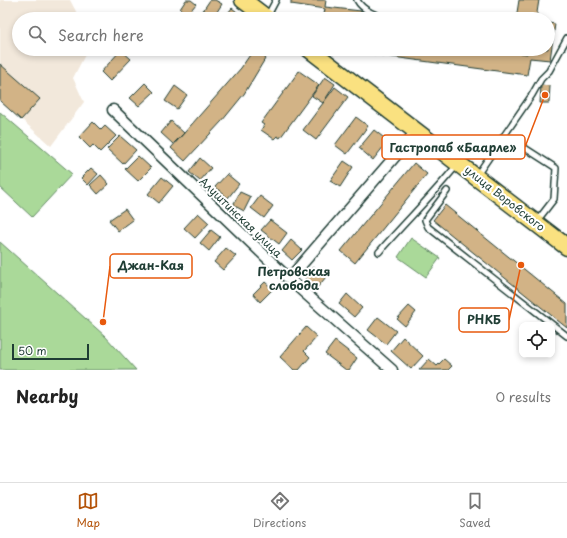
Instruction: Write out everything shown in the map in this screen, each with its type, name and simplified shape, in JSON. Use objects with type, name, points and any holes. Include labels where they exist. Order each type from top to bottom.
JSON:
[{"type":"main road","points":[[243,0],[259,12]]},
{"type":"main road","name":"улица Воровского","points":[[318,56],[567,247]]},
{"type":"street","name":"Алуштинская улица","points":[[113,110],[289,279],[392,370]]},
{"type":"street","points":[[289,279],[417,131]]},
{"type":"lane","points":[[270,12],[276,0]]},
{"type":"lane","points":[[357,0],[360,5],[371,12]]},
{"type":"lane","points":[[476,176],[532,95],[541,79],[549,71],[567,38]]},
{"type":"lane","points":[[514,141],[556,168],[554,199],[536,222]]},
{"type":"lane","points":[[379,252],[442,184],[459,163]]},
{"type":"lane","points":[[447,191],[425,220],[428,227],[567,336]]},
{"type":"shaded area","points":[[0,0],[70,0],[76,12],[12,12],[12,56],[84,56],[73,78],[84,102],[51,146],[0,100]]},
{"type":"green space","points":[[0,112],[72,174],[32,217],[0,187]]},
{"type":"green space","points":[[411,238],[440,258],[426,277],[398,257]]},
{"type":"green space","points":[[0,242],[105,336],[136,370],[0,370]]},
{"type":"building","points":[[186,0],[191,0],[196,4],[190,12],[185,12],[180,9]]},
{"type":"building","points":[[210,0],[215,0],[222,4],[217,12],[202,12]]},
{"type":"building","points":[[291,0],[326,0],[325,7],[361,11],[324,12],[325,9],[291,4]]},
{"type":"building","points":[[519,0],[539,0],[537,12],[517,12]]},
{"type":"building","points":[[232,8],[237,12],[229,12]]},
{"type":"building","points":[[116,56],[128,56],[131,59],[110,81],[101,72]]},
{"type":"building","points":[[249,56],[267,56],[244,94],[222,121],[185,161],[171,148],[241,68]]},
{"type":"building","points":[[385,56],[551,56],[550,60],[530,58],[527,75]]},
{"type":"building","points":[[0,64],[40,99],[21,120],[0,101]]},
{"type":"building","points":[[299,71],[319,85],[280,138],[277,136],[274,139],[261,130],[264,125],[261,123]]},
{"type":"building","points":[[325,77],[335,84],[323,103],[312,96]]},
{"type":"building","points":[[145,83],[154,92],[139,106],[130,98]]},
{"type":"building","points":[[541,85],[550,86],[549,103],[540,103]]},
{"type":"building","points":[[175,86],[187,95],[177,109],[165,101]]},
{"type":"building","points":[[335,87],[348,97],[316,140],[303,130]]},
{"type":"building","points":[[356,117],[368,126],[347,154],[335,145]]},
{"type":"building","points":[[171,121],[184,133],[173,144],[161,133]]},
{"type":"building","points":[[93,122],[101,130],[105,126],[116,136],[100,152],[93,145],[90,148],[79,137]]},
{"type":"building","points":[[374,130],[388,141],[373,160],[359,148]]},
{"type":"building","points":[[120,136],[136,150],[123,164],[107,149]]},
{"type":"building","points":[[138,156],[151,168],[138,181],[125,169]]},
{"type":"building","points":[[200,158],[211,168],[200,181],[189,172]]},
{"type":"building","points":[[344,161],[353,167],[340,187],[330,181]]},
{"type":"building","points":[[414,163],[427,174],[355,263],[341,251]]},
{"type":"building","points":[[91,168],[98,174],[88,185],[81,178]]},
{"type":"building","points":[[227,174],[239,184],[228,198],[215,187]]},
{"type":"building","points":[[101,175],[109,184],[98,194],[90,185]]},
{"type":"building","points":[[162,177],[173,186],[159,203],[148,194]]},
{"type":"building","points":[[240,192],[251,197],[244,211],[233,205]]},
{"type":"building","points":[[260,196],[273,206],[264,218],[251,208]]},
{"type":"building","points":[[445,205],[567,304],[567,328],[433,220]]},
{"type":"building","points":[[125,209],[133,220],[118,231],[109,220]]},
{"type":"building","points":[[198,213],[209,223],[195,238],[184,228]]},
{"type":"building","points":[[270,220],[287,233],[279,244],[261,230]]},
{"type":"building","points":[[211,230],[220,237],[209,251],[200,243]]},
{"type":"building","points":[[291,240],[302,250],[292,260],[282,251]]},
{"type":"building","points":[[226,248],[236,256],[223,270],[214,262]]},
{"type":"building","points":[[314,267],[326,277],[317,288],[305,279]]},
{"type":"building","points":[[265,282],[273,289],[260,302],[253,294]]},
{"type":"building","points":[[347,294],[362,308],[354,317],[339,304]]},
{"type":"building","points":[[409,306],[416,312],[405,326],[397,319]]},
{"type":"building","points":[[378,317],[396,331],[386,344],[368,330]]},
{"type":"building","points":[[306,327],[317,337],[304,351],[310,357],[299,370],[294,370],[280,357]]},
{"type":"building","points":[[403,337],[423,356],[411,369],[391,351]]},
{"type":"building","points":[[335,341],[357,358],[349,370],[346,370],[325,354]]},
{"type":"building","points":[[429,359],[437,366],[444,359],[452,366],[448,370],[419,370]]},
{"type":"place","name":"Гастропаб «Баарле»","points":[[545,95]]},
{"type":"place","name":"РНКБ","points":[[521,265]]},
{"type":"place","name":"Джан-Кая","points":[[103,322]]},
{"type":"district","name":"Петровская слобода","points":[[294,278]]}]
